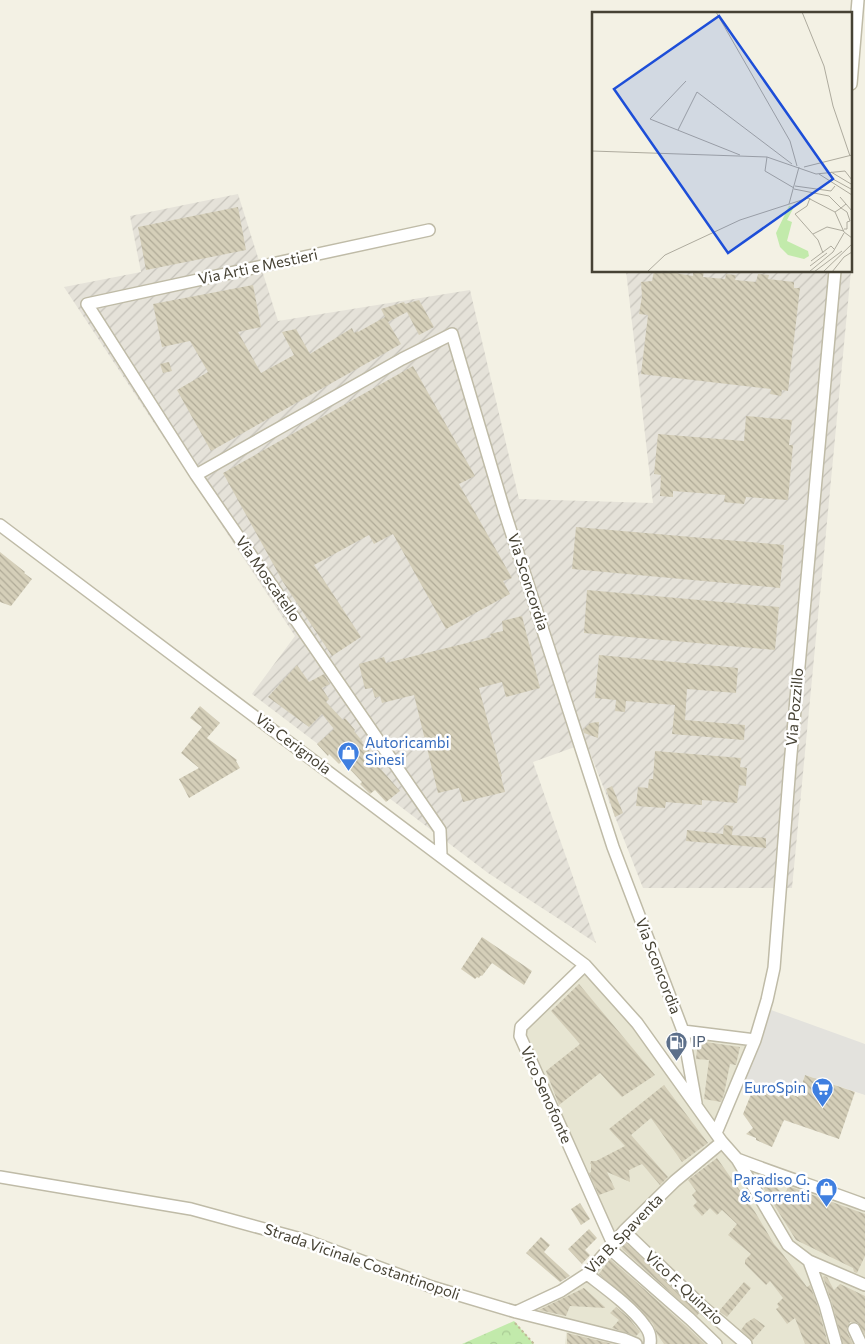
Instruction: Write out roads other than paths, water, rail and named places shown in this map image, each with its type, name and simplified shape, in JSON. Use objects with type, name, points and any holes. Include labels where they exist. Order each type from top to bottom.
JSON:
[{"type":"street","points":[[852,72],[858,0]]},
{"type":"street","name":"Via Arti e Mestieri","points":[[87,304],[429,230]]},
{"type":"street","name":"Via Pozzillo","points":[[719,1138],[755,1040],[774,968],[794,717],[835,272]]},
{"type":"street","name":"Via Moscatello","points":[[87,304],[196,475],[440,830],[440,855]]},
{"type":"street","name":"Via Sconcordia","points":[[196,475],[402,359],[452,334],[504,510],[613,847],[683,1031],[696,1107]]},
{"type":"street","name":"Via Cerignola","points":[[0,525],[585,964],[636,1023],[719,1138],[737,1159],[788,1245],[809,1261],[865,1285]]},
{"type":"street","name":"Vico Senofonte","points":[[585,964],[521,1027],[520,1036],[611,1246]]},
{"type":"street","points":[[683,1031],[755,1040]]},
{"type":"street","name":"Via B. Spaventa","points":[[516,1312],[561,1291],[587,1274],[624,1231],[719,1138]]},
{"type":"street","points":[[737,1159],[865,1205]]},
{"type":"street","name":"Strada Vicinale Costantinopoli","points":[[0,1177],[191,1209],[305,1240],[432,1287],[621,1342],[636,1344]]},
{"type":"street","name":"Vico F. Quinzio","points":[[624,1231],[703,1307],[746,1344]]},
{"type":"street","points":[[611,1246],[716,1344]]},
{"type":"street","points":[[809,1261],[825,1305],[836,1344]]},
{"type":"street","points":[[587,1274],[625,1305],[646,1326],[650,1334],[650,1344]]},
{"type":"street","points":[[854,1329],[861,1344]]},
{"type":"place","name":"Autoricambi Sinesi","points":[[349,771]]},
{"type":"place","name":"IP","points":[[676,1061]]},
{"type":"place","name":"EuroSpin","points":[[822,1107]]},
{"type":"place","name":"Paradiso G. & Sorrenti","points":[[826,1208]]}]
